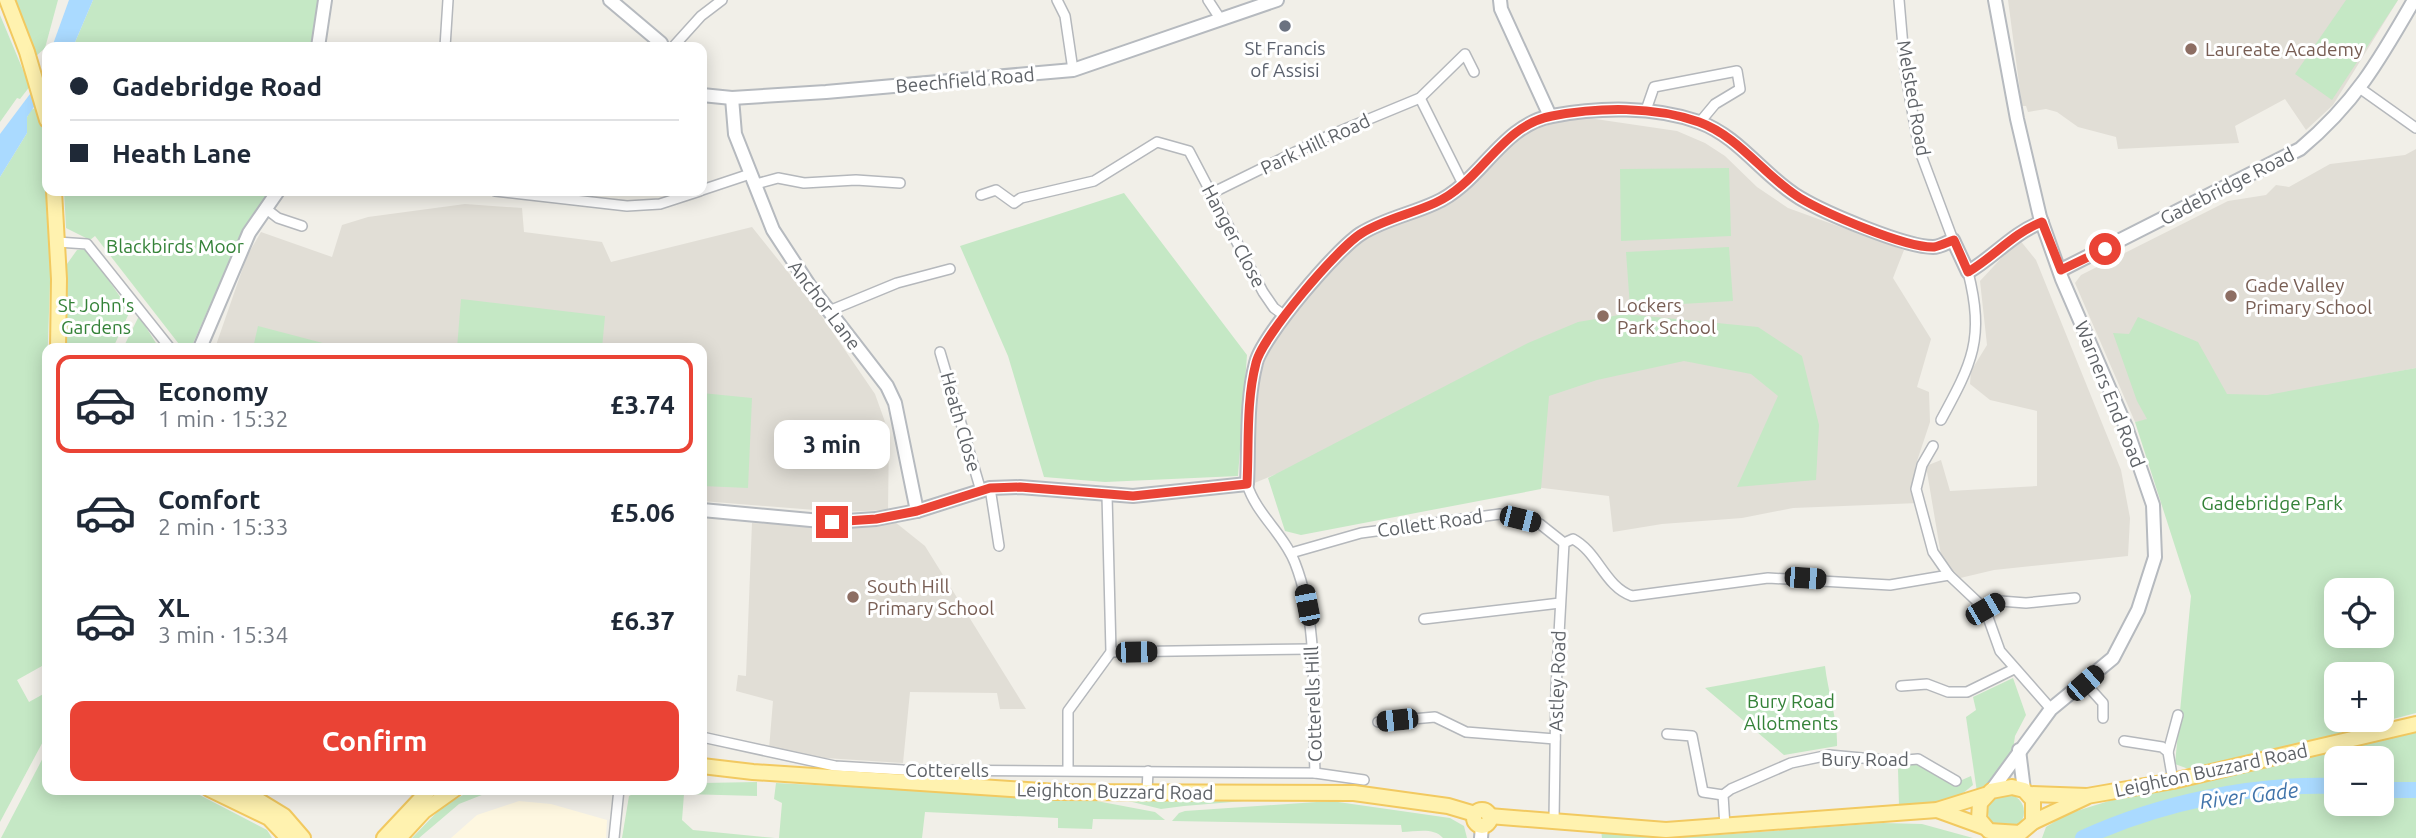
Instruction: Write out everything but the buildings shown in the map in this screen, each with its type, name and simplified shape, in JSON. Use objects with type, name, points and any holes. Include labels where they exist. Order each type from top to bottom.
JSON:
[{"type":"main road","points":[[7,0],[42,101]]},
{"type":"main road","points":[[54,196],[58,343]]},
{"type":"main road","name":"Leighton Buzzard Road","points":[[2027,792],[2087,796],[2173,782],[2416,724]]},
{"type":"main road","name":"Leighton Buzzard Road","points":[[707,766],[753,772],[1057,792],[1354,793],[1448,806],[1482,823],[1554,820],[1666,830],[1937,810],[1988,793]]},
{"type":"main road","name":"Leighton Buzzard Road","points":[[707,775],[753,772]]},
{"type":"main road","points":[[2012,786],[2027,792],[2034,806],[2029,829],[2013,834],[1989,832],[1978,814],[1988,793],[2012,786]]},
{"type":"main road","points":[[221,795],[269,818],[288,838]]},
{"type":"main road","points":[[250,795],[284,816],[303,838]]},
{"type":"main road","points":[[384,838],[424,795]]},
{"type":"main road","points":[[399,838],[424,811],[446,795]]},
{"type":"main road","name":"Leighton Buzzard Road","points":[[2029,829],[2087,796]]},
{"type":"main road","name":"Leighton Buzzard Road","points":[[1937,810],[1989,832]]},
{"type":"street","points":[[319,42],[325,0]]},
{"type":"street","points":[[445,42],[448,0]]},
{"type":"street","points":[[610,0],[660,42]]},
{"type":"street","points":[[678,42],[701,16],[722,0]]},
{"type":"street","points":[[1057,0],[1065,16],[1073,70]]},
{"type":"street","points":[[1208,0],[1221,20]]},
{"type":"street","name":"Beechfield Road","points":[[707,95],[732,97],[1073,70],[1277,0]]},
{"type":"street","points":[[1500,0],[1501,9],[1550,116]]},
{"type":"street","name":"Melsted Road","points":[[1899,0],[1905,71],[1919,149],[1968,272]]},
{"type":"street","name":"Warners End Road","points":[[1988,793],[2051,709],[2113,658],[2138,610],[2155,557],[2154,505],[2126,427],[2062,279],[2042,222],[2017,119],[1995,0]]},
{"type":"street","name":"Gadebridge Road","points":[[2061,270],[2300,149],[2331,123],[2361,89],[2411,16],[2414,0]]},
{"type":"street","name":"Park Hill Road","points":[[1212,193],[1328,136],[1420,98],[1465,54],[1474,72]]},
{"type":"street","points":[[1646,110],[1654,87],[1737,71],[1740,89],[1715,104],[1700,122]]},
{"type":"street","points":[[2361,89],[2416,128]]},
{"type":"street","name":"Anchor Lane","points":[[732,97],[735,134],[773,230],[794,266],[887,386],[895,403],[917,511]]},
{"type":"street","points":[[1420,98],[1463,184]]},
{"type":"street","points":[[707,510],[832,522],[876,519],[917,511],[986,490],[1020,487],[1133,496],[1247,484],[1256,361],[1285,316],[1334,254],[1381,222],[1437,202],[1463,184],[1517,130],[1550,116],[1646,110],[1700,122],[1742,146],[1799,197],[1887,236],[1934,247],[1954,240]]},
{"type":"street","name":"Hanger Close","points":[[981,195],[996,190],[1014,203],[1021,198],[1094,181],[1157,142],[1189,151],[1263,292],[1285,316]]},
{"type":"street","points":[[707,189],[753,179],[778,178],[804,183],[856,180],[900,183]]},
{"type":"street","points":[[202,343],[237,258],[274,196]]},
{"type":"street","points":[[539,196],[627,206],[660,204],[683,196]]},
{"type":"street","points":[[265,208],[278,218],[302,226]]},
{"type":"street","points":[[1941,420],[1969,368],[1977,336],[1968,272],[1989,261],[2028,228],[2042,222]]},
{"type":"street","points":[[57,242],[87,244],[166,343]]},
{"type":"street","points":[[829,311],[897,283],[950,270]]},
{"type":"street","name":"Heath Close","points":[[940,352],[986,490],[999,546]]},
{"type":"street","points":[[1933,446],[1922,465],[1916,489],[1933,552],[1949,575],[1985,609],[2000,651],[2051,709]]},
{"type":"street","name":"Cotterells Hill","points":[[1247,484],[1291,554],[1304,590],[1311,649],[1315,773]]},
{"type":"street","points":[[1068,769],[1068,711],[1111,652],[1107,495]]},
{"type":"street","name":"Collett Road","points":[[1291,554],[1361,533],[1500,514],[1539,524],[1564,542],[1573,540],[1583,544],[1620,592],[1632,596],[1768,578],[1889,585],[1949,575]]},
{"type":"street","name":"Astley Road","points":[[1554,820],[1564,542]]},
{"type":"street","points":[[1985,609],[2000,601],[2026,603],[2075,598]]},
{"type":"street","points":[[1424,620],[1560,603]]},
{"type":"street","points":[[1111,652],[1311,649]]},
{"type":"street","points":[[1901,685],[1927,684],[1948,691],[1967,692],[2014,669]]},
{"type":"street","points":[[2085,683],[2104,703],[2103,718]]},
{"type":"street","points":[[2173,782],[2168,752],[2178,715]]},
{"type":"street","points":[[1378,722],[1435,716],[1466,732],[1555,739]]},
{"type":"street","points":[[1667,734],[1692,736],[1703,792],[1723,795],[1725,827]]},
{"type":"street","name":"Cotterells","points":[[707,738],[835,766],[948,771],[1068,769],[1315,773],[1364,780]]},
{"type":"street","points":[[2124,741],[2162,747],[2168,752]]},
{"type":"street","points":[[2019,750],[2027,792]]},
{"type":"street","name":"Bury Road","points":[[1723,795],[1791,763],[1829,755],[1895,761],[1918,759],[1956,782]]},
{"type":"street","points":[[1147,792],[1148,771]]},
{"type":"street","points":[[614,838],[618,795]]},
{"type":"shaded area","name":"Laureate Academy","points":[[2008,0],[2398,0],[2333,105],[2306,130],[2285,99],[2235,126],[2239,143],[2118,149],[2116,137],[2078,127],[2057,112],[2046,109],[2028,112],[2026,106],[2022,106]]},
{"type":"shaded area","name":"Lockers Park School","points":[[1575,116],[1677,131],[1705,143],[1725,156],[1757,187],[1788,208],[1904,250],[1893,278],[1931,339],[1917,387],[1929,392],[1930,422],[1915,467],[1919,503],[1793,508],[1742,518],[1662,524],[1613,532],[1609,496],[1517,485],[1282,484],[1276,474],[1252,484],[1250,476],[1260,374],[1277,330],[1330,267],[1368,234],[1391,223],[1443,208],[1519,135]]},
{"type":"shaded area","name":"Gade Valley Primary School","points":[[2416,149],[2416,368],[2135,422],[2075,283],[2081,275],[2228,201],[2266,195],[2276,185],[2289,187],[2330,164],[2405,155]]},
{"type":"shaded area","points":[[465,204],[522,208],[524,232],[602,242],[611,262],[752,227],[812,302],[875,394],[889,433],[888,510],[840,512],[707,501],[707,343],[217,343],[247,256],[261,232],[332,257],[342,225],[368,217]]},
{"type":"shaded area","points":[[2019,239],[2036,260],[2121,470],[2130,518],[2128,556],[1994,570],[1956,579],[1941,555],[1926,466],[1941,460],[1950,491],[2037,486],[2037,411],[1990,400],[1970,384],[1971,371],[1987,345],[1980,281]]},
{"type":"shaded area","name":"South Hill Primary School","points":[[895,522],[925,546],[1026,709],[1000,709],[997,693],[910,692],[903,763],[825,758],[769,749],[773,701],[736,691],[738,675],[746,676],[752,523],[853,528]]},
{"type":"shaded area","points":[[519,801],[551,804],[607,820],[606,838],[451,838],[477,815]]},
{"type":"green space","points":[[14,0],[58,0],[47,42],[42,42],[42,51],[35,57]]},
{"type":"green space","points":[[93,0],[318,0],[313,42],[75,42]]},
{"type":"green space","points":[[2346,0],[2398,0],[2332,100],[2295,74]]},
{"type":"green space","points":[[0,15],[23,70],[29,69],[34,81],[20,99],[17,98],[0,122]]},
{"type":"green space","points":[[41,105],[42,196],[49,196],[52,226],[48,343],[42,343],[42,666],[17,680],[29,702],[42,695],[42,743],[0,822],[0,177],[27,133],[27,117],[31,110]]},
{"type":"green space","points":[[1729,168],[1731,236],[1621,241],[1620,169]]},
{"type":"green space","points":[[1124,193],[1247,355],[1238,476],[1105,482],[1044,477],[1008,356],[960,246]]},
{"type":"green space","name":"Blackbirds Moor","points":[[64,196],[268,196],[233,253],[193,343],[178,343],[95,236],[90,240],[66,228]]},
{"type":"green space","points":[[1729,247],[1733,301],[1630,307],[1626,252]]},
{"type":"green space","name":"St John's Gardens","points":[[87,249],[130,311],[115,343],[65,343],[67,264],[77,250]]},
{"type":"green space","points":[[461,299],[605,316],[602,343],[457,343]]},
{"type":"green space","points":[[1625,314],[1758,327],[1802,356],[1819,425],[1816,480],[1737,487],[1778,396],[1751,374],[1684,361],[1597,380],[1549,396],[1541,489],[1301,535],[1285,531],[1268,478],[1528,343],[1578,322]]},
{"type":"green space","name":"St John's Gardens","points":[[139,316],[156,343],[126,343]]},
{"type":"green space","name":"Gadebridge Park","points":[[2138,317],[2198,342],[2227,394],[2267,395],[2416,368],[2416,713],[2394,719],[2394,662],[2324,662],[2324,732],[2343,732],[2194,771],[2175,764],[2191,596],[2135,422],[2147,419],[2137,401],[2113,333],[2129,334]]},
{"type":"green space","points":[[258,326],[323,343],[254,343]]},
{"type":"green space","points":[[707,394],[752,398],[748,488],[707,486]]},
{"type":"green space","name":"Bury Road Allotments","points":[[1825,666],[1837,746],[1784,755],[1705,688]]},
{"type":"green space","points":[[2013,678],[2026,715],[2015,736],[2013,750],[1984,790],[1977,792],[1966,717],[1976,710],[1973,697]]},
{"type":"green space","points":[[2416,724],[2416,838],[2042,838],[2046,827],[2067,814],[2173,781],[2382,732],[2394,732],[2394,729]]},
{"type":"green space","points":[[42,760],[42,795],[200,795],[267,830],[272,838],[1,838]]},
{"type":"green space","points":[[1918,762],[1955,783],[1971,776],[1973,785],[1952,802],[1899,806],[1898,769]]},
{"type":"green space","points":[[757,782],[757,796],[707,795],[707,783]]},
{"type":"green space","points":[[776,783],[1086,799],[1155,812],[1165,820],[1093,819],[1092,829],[1058,828],[1058,818],[925,812],[922,838],[779,838],[782,803],[774,799]]},
{"type":"green space","points":[[2006,794],[2019,799],[2024,812],[2019,825],[2006,830],[1993,825],[1988,812],[1993,799]]},
{"type":"green space","points":[[463,795],[482,795],[459,804],[419,838],[412,838],[443,806]]},
{"type":"green space","points":[[684,795],[682,820],[693,830],[775,838],[622,838],[629,796]]},
{"type":"green space","points":[[1120,799],[1256,800],[1161,809]]},
{"type":"green space","points":[[1331,801],[1450,818],[1464,826],[1467,838],[1443,838],[1429,831],[1402,832],[1401,825],[1172,821],[1185,811]]},
{"type":"green space","points":[[1883,823],[1922,824],[1973,838],[1602,838],[1601,830],[1703,836]]},
{"type":"water","points":[[69,0],[93,0],[75,42],[54,42]]},
{"type":"water","points":[[42,78],[42,95],[27,117],[27,133],[0,177],[0,134]]},
{"type":"waterway","name":"River Gade","points":[[2083,838],[2143,815],[2207,798],[2272,788],[2324,786]]},
{"type":"waterway","name":"River Gade","points":[[2394,790],[2416,790]]},
{"type":"place","name":"St Francis of Assisi","points":[[1285,26]]},
{"type":"place","name":"Laureate Academy","points":[[2191,49]]},
{"type":"place","name":"Gade Valley Primary School","points":[[2231,296]]},
{"type":"place","name":"Lockers Park School","points":[[1603,316]]},
{"type":"place","name":"South Hill Primary School","points":[[853,597]]},
{"type":"route","points":[[832,522],[876,519],[917,511],[990,488],[1020,487],[1133,496],[1247,484],[1256,361],[1285,316],[1334,254],[1381,222],[1437,202],[1463,184],[1517,130],[1550,116],[1646,110],[1700,122],[1742,146],[1799,197],[1887,236],[1934,247],[1954,240],[1968,272],[1989,261],[2013,238],[2042,222],[2055,262],[2061,270],[2105,249]]}]
